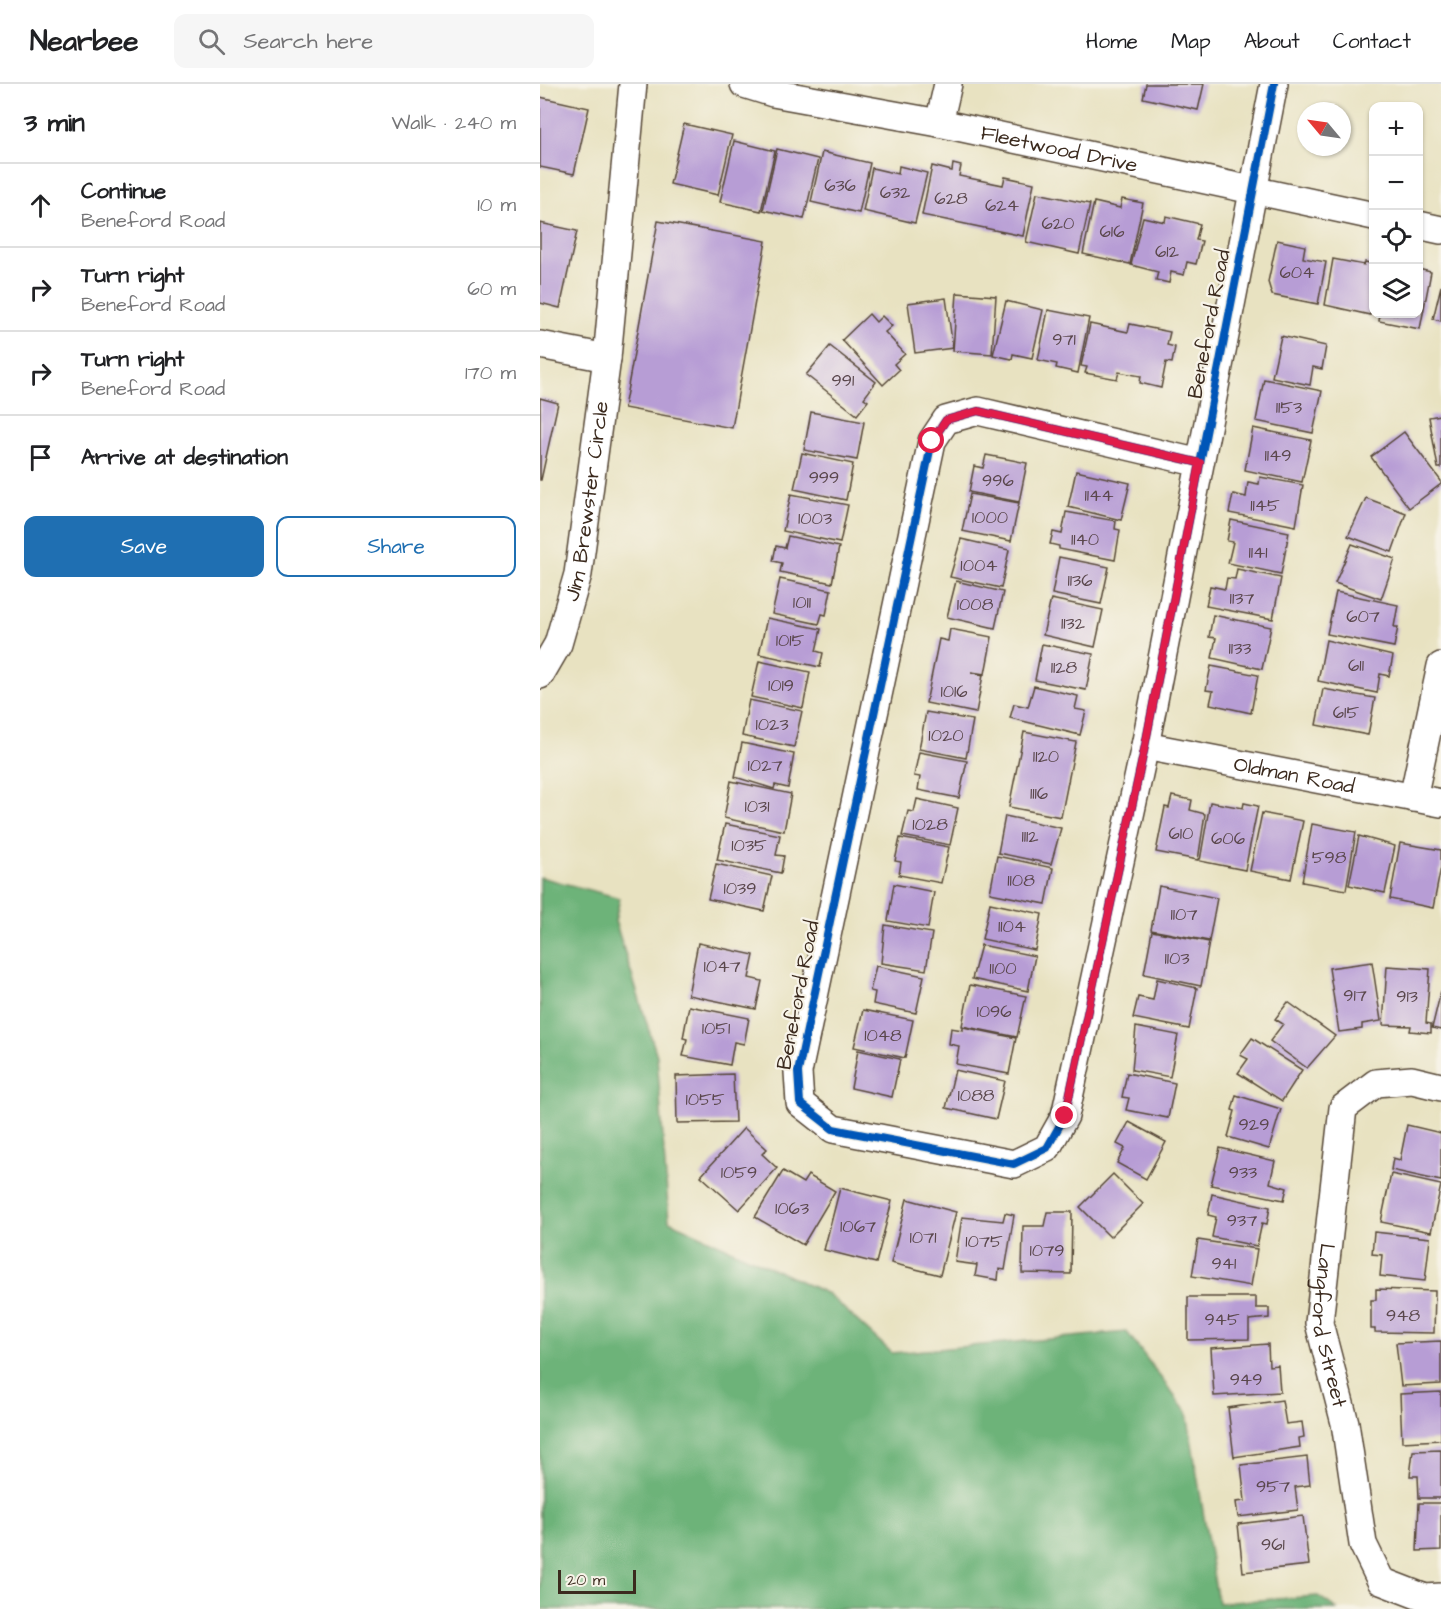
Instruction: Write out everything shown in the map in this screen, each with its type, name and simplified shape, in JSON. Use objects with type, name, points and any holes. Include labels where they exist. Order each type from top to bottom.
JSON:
[{"type":"street","name":"Jim Brewster Circle","points":[[540,675],[558,644],[578,574],[607,358],[633,84]]},
{"type":"street","name":"Fleetwood Drive","points":[[744,84],[773,93],[939,123],[1369,215]]},
{"type":"street","points":[[939,123],[948,84]]},
{"type":"street","name":"Beneford Road","points":[[1200,463],[978,411],[946,420],[932,441],[798,1072],[801,1103],[833,1129],[1014,1164],[1047,1148],[1065,1116],[1145,746],[1274,84]]},
{"type":"street","points":[[1423,226],[1441,230]]},
{"type":"street","points":[[540,345],[607,358]]},
{"type":"street","points":[[1413,798],[1441,666]]},
{"type":"street","name":"Oldman Road","points":[[1145,746],[1441,803]]},
{"type":"street","name":"Langford Street","points":[[1441,1087],[1412,1080],[1376,1083],[1343,1108],[1319,1323],[1345,1423],[1363,1544],[1381,1581],[1425,1598],[1441,1597]]},
{"type":"green space","points":[[540,877],[620,898],[615,921],[657,1056],[669,1221],[828,1294],[892,1353],[1127,1332],[1187,1413],[1218,1603],[1318,1596],[1337,1609],[540,1609]]},
{"type":"building","points":[[1146,84],[1204,84],[1198,110],[1143,98]]},
{"type":"building","points":[[540,97],[589,108],[574,174],[540,167]]},
{"type":"building","points":[[684,124],[732,135],[718,195],[670,184]]},
{"type":"building","points":[[734,141],[775,151],[761,211],[720,202]]},
{"type":"building","points":[[777,149],[818,159],[804,219],[763,210]]},
{"type":"building","points":[[822,152],[870,163],[859,213],[811,202]]},
{"type":"building","points":[[953,164],[961,166],[959,176],[1003,185],[1005,177],[1034,183],[1023,236],[922,215],[932,166],[952,171]]},
{"type":"building","points":[[899,166],[927,173],[915,223],[863,211],[872,168],[898,174]]},
{"type":"building","points":[[1037,193],[1090,204],[1079,254],[1026,242]]},
{"type":"building","points":[[1122,199],[1143,203],[1130,264],[1083,254],[1094,202],[1120,208]]},
{"type":"building","points":[[1166,216],[1200,224],[1196,240],[1202,241],[1196,264],[1187,262],[1184,275],[1171,272],[1169,283],[1156,280],[1158,272],[1131,265],[1143,217],[1165,222]]},
{"type":"building","points":[[658,221],[766,241],[732,428],[624,408]]},
{"type":"building","points":[[540,223],[577,231],[560,308],[540,303]]},
{"type":"building","points":[[1277,240],[1305,246],[1303,258],[1326,262],[1318,304],[1272,295],[1268,282]]},
{"type":"building","points":[[1333,259],[1364,265],[1365,262],[1369,263],[1369,315],[1325,305]]},
{"type":"building","points":[[1423,270],[1431,272],[1423,313]]},
{"type":"building","points":[[1441,286],[1441,321],[1433,319]]},
{"type":"building","points":[[957,293],[996,296],[992,354],[953,351]]},
{"type":"building","points":[[946,298],[953,348],[915,353],[908,303]]},
{"type":"building","points":[[1006,301],[1043,310],[1032,358],[1013,354],[1012,359],[993,355]]},
{"type":"building","points":[[1048,310],[1089,318],[1078,373],[1056,368],[1057,364],[1038,360]]},
{"type":"building","points":[[869,314],[876,322],[882,316],[892,326],[885,332],[905,354],[894,364],[899,370],[883,385],[842,340]]},
{"type":"building","points":[[1379,318],[1422,318],[1420,329],[1379,321]]},
{"type":"building","points":[[1090,324],[1128,332],[1130,324],[1170,332],[1167,345],[1175,347],[1172,363],[1166,362],[1161,388],[1140,383],[1141,376],[1119,372],[1117,379],[1085,373],[1087,367],[1081,366]]},
{"type":"building","points":[[1281,336],[1326,346],[1322,369],[1313,367],[1310,385],[1272,377]]},
{"type":"building","points":[[830,346],[876,382],[864,398],[868,401],[857,415],[806,375]]},
{"type":"building","points":[[1264,379],[1322,391],[1313,433],[1256,421]]},
{"type":"building","points":[[540,398],[558,403],[541,480],[540,480]]},
{"type":"building","points":[[811,412],[864,422],[857,460],[804,450]]},
{"type":"building","points":[[1441,415],[1441,468],[1438,468],[1429,417]]},
{"type":"building","points":[[1253,428],[1311,440],[1302,482],[1245,470]]},
{"type":"building","points":[[1404,432],[1441,481],[1441,484],[1409,508],[1371,457]]},
{"type":"building","points":[[802,453],[853,464],[846,500],[794,489]]},
{"type":"building","points":[[986,455],[1027,463],[1019,502],[969,492],[974,466],[983,468]]},
{"type":"building","points":[[1076,471],[1130,483],[1121,520],[1068,507]]},
{"type":"building","points":[[1260,477],[1303,485],[1296,526],[1229,513],[1233,494],[1246,497],[1248,482],[1259,484]]},
{"type":"building","points":[[791,494],[848,505],[840,543],[783,531]]},
{"type":"building","points":[[970,494],[1019,503],[1011,541],[962,531]]},
{"type":"building","points":[[1366,498],[1406,513],[1392,552],[1348,536]]},
{"type":"building","points":[[1066,512],[1116,521],[1115,529],[1120,530],[1115,560],[1059,549],[1059,546],[1050,544],[1053,532],[1062,534]]},
{"type":"building","points":[[1231,520],[1289,532],[1281,574],[1228,563],[1233,542],[1227,541]]},
{"type":"building","points":[[788,536],[839,547],[832,583],[780,572],[782,563],[773,561],[776,546],[785,548]]},
{"type":"building","points":[[961,539],[1009,550],[1001,588],[950,577]]},
{"type":"building","points":[[1352,544],[1395,559],[1381,599],[1335,583]]},
{"type":"building","points":[[1059,557],[1109,567],[1101,604],[1052,594]]},
{"type":"building","points":[[1237,569],[1281,578],[1273,619],[1206,606],[1210,586],[1225,589],[1227,578],[1235,579]]},
{"type":"building","points":[[780,579],[831,590],[826,615],[822,614],[819,624],[772,614]]},
{"type":"building","points":[[956,581],[1003,592],[995,628],[947,617]]},
{"type":"building","points":[[1336,592],[1398,605],[1394,627],[1398,627],[1394,647],[1327,634]]},
{"type":"building","points":[[1051,599],[1103,610],[1095,647],[1043,635]]},
{"type":"building","points":[[1213,615],[1271,627],[1262,669],[1212,658],[1216,638],[1209,637]]},
{"type":"building","points":[[767,618],[821,629],[816,651],[823,653],[820,667],[759,654]]},
{"type":"building","points":[[950,629],[992,637],[985,674],[971,672],[983,675],[976,713],[926,703],[939,639],[948,641]]},
{"type":"building","points":[[1326,640],[1393,656],[1389,676],[1380,674],[1377,693],[1318,681]]},
{"type":"building","points":[[1042,644],[1093,654],[1086,690],[1035,680]]},
{"type":"building","points":[[759,661],[810,672],[803,708],[751,697]]},
{"type":"building","points":[[1211,666],[1258,675],[1251,713],[1210,704],[1213,691],[1206,690]]},
{"type":"building","points":[[1034,686],[1078,696],[1075,709],[1086,711],[1080,735],[1010,718],[1014,704],[1028,707]]},
{"type":"building","points":[[1323,689],[1375,698],[1368,735],[1316,725]]},
{"type":"building","points":[[749,700],[802,711],[794,747],[742,736]]},
{"type":"building","points":[[926,712],[973,720],[966,758],[919,749]]},
{"type":"building","points":[[1024,732],[1076,742],[1061,817],[1009,807]]},
{"type":"building","points":[[742,743],[794,754],[788,788],[775,785],[774,789],[735,777]]},
{"type":"building","points":[[919,752],[967,761],[959,798],[918,790],[920,777],[914,776]]},
{"type":"building","points":[[731,781],[791,794],[784,831],[724,818]]},
{"type":"building","points":[[1172,796],[1192,800],[1190,810],[1205,814],[1198,860],[1156,852],[1165,807],[1169,808]]},
{"type":"building","points":[[917,799],[958,808],[950,845],[902,836],[908,811],[914,812]]},
{"type":"building","points":[[1210,802],[1243,808],[1244,803],[1258,806],[1245,870],[1200,861]]},
{"type":"building","points":[[1262,813],[1303,821],[1291,879],[1250,871]]},
{"type":"building","points":[[1005,816],[1061,828],[1051,864],[998,853]]},
{"type":"building","points":[[725,824],[780,835],[776,855],[784,856],[781,873],[717,860]]},
{"type":"building","points":[[1312,824],[1356,832],[1346,890],[1302,882]]},
{"type":"building","points":[[1359,836],[1395,846],[1385,893],[1349,885]]},
{"type":"building","points":[[900,838],[949,847],[941,883],[899,875],[901,862],[895,861]]},
{"type":"building","points":[[1400,843],[1441,850],[1441,867],[1433,908],[1390,899]]},
{"type":"building","points":[[997,856],[1053,868],[1046,904],[990,893]]},
{"type":"building","points":[[716,864],[772,876],[764,911],[708,899]]},
{"type":"building","points":[[894,884],[934,892],[928,928],[888,921]]},
{"type":"building","points":[[1159,886],[1217,898],[1209,941],[1151,930]]},
{"type":"building","points":[[990,903],[1042,914],[1035,950],[982,939]]},
{"type":"building","points":[[885,925],[932,933],[926,970],[881,963]]},
{"type":"building","points":[[1152,931],[1209,942],[1201,986],[1144,974]]},
{"type":"building","points":[[698,943],[754,955],[749,978],[762,981],[756,1009],[688,995]]},
{"type":"building","points":[[981,945],[1035,956],[1028,991],[972,979]]},
{"type":"building","points":[[1372,962],[1381,1021],[1362,1024],[1362,1029],[1339,1032],[1329,968]]},
{"type":"building","points":[[876,966],[924,976],[916,1013],[873,1004],[875,992],[870,991]]},
{"type":"building","points":[[1387,966],[1430,969],[1426,1023],[1431,1024],[1431,1033],[1410,1031],[1411,1026],[1383,1025]]},
{"type":"building","points":[[1157,979],[1197,988],[1189,1029],[1133,1018],[1138,997],[1153,1000]]},
{"type":"building","points":[[970,985],[1026,996],[1017,1037],[962,1026]]},
{"type":"building","points":[[1441,991],[1441,1030],[1432,1028]]},
{"type":"building","points":[[1288,1002],[1335,1036],[1307,1068],[1270,1041],[1283,1024],[1275,1019]]},
{"type":"building","points":[[689,1006],[749,1018],[744,1044],[734,1042],[730,1065],[683,1056],[687,1039],[683,1038]]},
{"type":"building","points":[[863,1010],[913,1020],[905,1058],[854,1047]]},
{"type":"building","points":[[963,1027],[1016,1038],[1009,1074],[956,1064],[959,1046],[949,1044],[951,1028],[963,1030]]},
{"type":"building","points":[[1136,1027],[1178,1035],[1170,1077],[1132,1070]]},
{"type":"building","points":[[1252,1038],[1302,1070],[1282,1101],[1238,1073],[1248,1059],[1240,1055]]},
{"type":"building","points":[[858,1050],[900,1059],[892,1097],[851,1088]]},
{"type":"building","points":[[955,1070],[1005,1081],[996,1119],[946,1108]]},
{"type":"building","points":[[1127,1073],[1175,1083],[1168,1118],[1126,1110],[1129,1098],[1122,1097]]},
{"type":"building","points":[[733,1074],[735,1122],[677,1123],[676,1076]]},
{"type":"building","points":[[1236,1095],[1281,1109],[1269,1149],[1228,1137],[1235,1111],[1232,1110]]},
{"type":"building","points":[[1129,1122],[1166,1142],[1146,1179],[1117,1163],[1125,1148],[1117,1144]]},
{"type":"building","points":[[1407,1125],[1441,1133],[1441,1181],[1391,1170],[1393,1158],[1400,1160]]},
{"type":"building","points":[[744,1128],[767,1149],[762,1154],[777,1168],[739,1210],[701,1176]]},
{"type":"building","points":[[1220,1148],[1275,1161],[1270,1183],[1287,1188],[1284,1200],[1211,1185]]},
{"type":"building","points":[[783,1171],[803,1183],[808,1175],[835,1191],[803,1245],[755,1217]]},
{"type":"building","points":[[1113,1174],[1143,1204],[1110,1237],[1080,1207]]},
{"type":"building","points":[[1391,1174],[1441,1185],[1431,1232],[1381,1222]]},
{"type":"building","points":[[840,1188],[892,1201],[876,1263],[824,1250]]},
{"type":"building","points":[[1212,1194],[1270,1207],[1267,1224],[1262,1223],[1257,1246],[1212,1237],[1216,1217],[1208,1215]]},
{"type":"building","points":[[907,1199],[956,1212],[940,1275],[891,1263]]},
{"type":"building","points":[[1047,1212],[1072,1212],[1071,1274],[1022,1273],[1023,1226],[1044,1226]]},
{"type":"building","points":[[1005,1213],[1014,1215],[1005,1270],[999,1269],[998,1280],[975,1276],[977,1265],[955,1262],[962,1217],[1003,1221]]},
{"type":"building","points":[[1374,1232],[1430,1238],[1425,1281],[1380,1276],[1382,1255],[1372,1254]]},
{"type":"building","points":[[1198,1240],[1257,1249],[1251,1286],[1192,1276]]},
{"type":"building","points":[[1376,1289],[1435,1291],[1434,1333],[1375,1332],[1375,1329],[1371,1329],[1371,1300],[1376,1300]]},
{"type":"building","points":[[1188,1297],[1256,1297],[1256,1308],[1269,1308],[1269,1318],[1249,1320],[1249,1339],[1188,1340]]},
{"type":"building","points":[[1441,1341],[1441,1384],[1401,1386],[1396,1343]]},
{"type":"building","points":[[1268,1344],[1269,1366],[1278,1365],[1280,1392],[1214,1396],[1211,1348]]},
{"type":"building","points":[[1441,1392],[1441,1440],[1402,1442],[1400,1394]]},
{"type":"building","points":[[1282,1400],[1286,1424],[1302,1422],[1304,1437],[1299,1438],[1300,1447],[1234,1457],[1228,1408]]},
{"type":"building","points":[[1441,1450],[1441,1498],[1419,1498],[1418,1476],[1410,1476],[1413,1451]]},
{"type":"building","points":[[1307,1457],[1310,1485],[1295,1487],[1298,1510],[1238,1517],[1236,1502],[1245,1501],[1241,1465]]},
{"type":"building","points":[[1419,1503],[1441,1503],[1441,1550],[1417,1551]]},
{"type":"building","points":[[1303,1516],[1309,1565],[1243,1572],[1238,1524]]},
{"type":"cycle path","points":[[1200,463],[978,411],[946,420],[932,441],[798,1072],[800,1103],[833,1129],[1014,1164],[1047,1148],[1065,1116],[1145,746],[1274,84]]},
{"type":"route","points":[[932,441],[946,420],[978,411],[1200,463],[1145,746],[1065,1116]]}]
